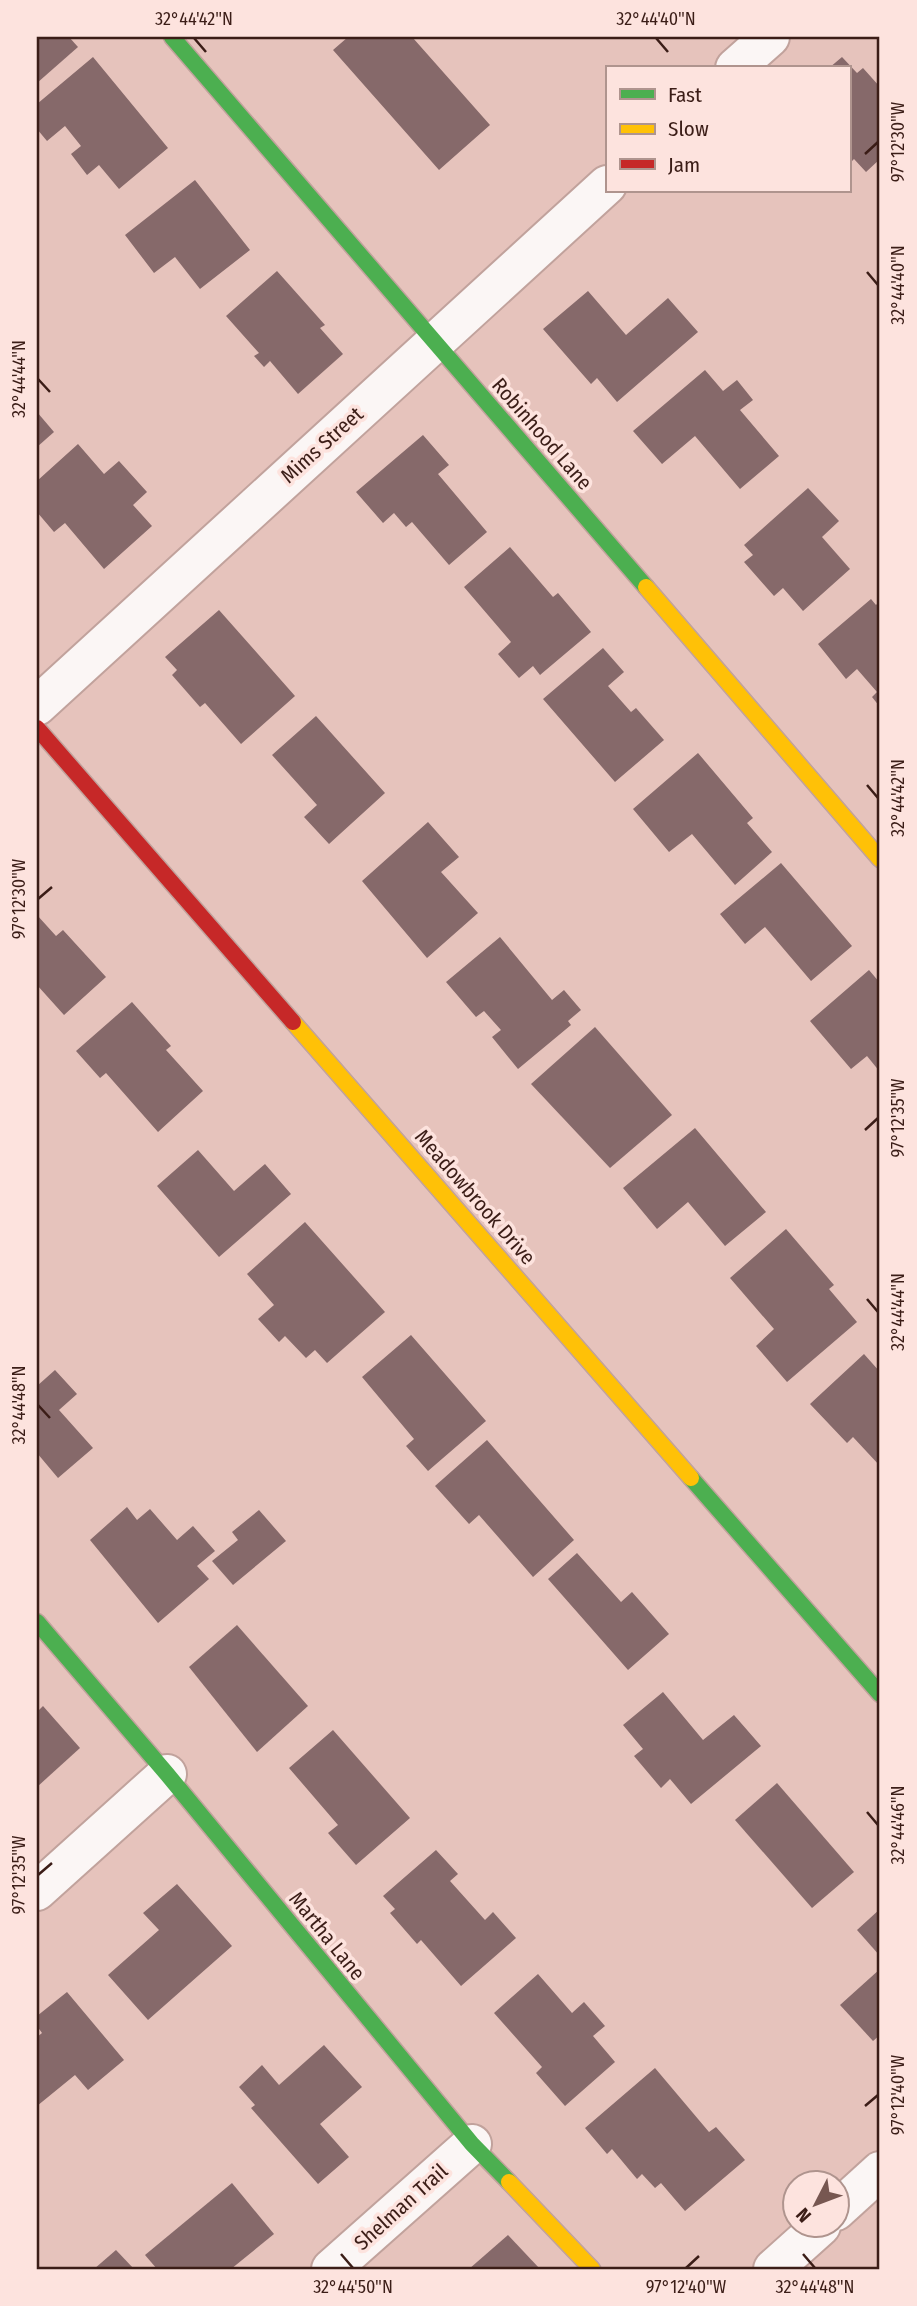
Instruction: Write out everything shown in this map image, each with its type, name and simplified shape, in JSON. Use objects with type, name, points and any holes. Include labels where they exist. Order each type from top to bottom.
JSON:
[{"type":"street","name":"Robinhood Lane","points":[[172,37],[880,859]]},
{"type":"street","points":[[737,66],[770,37]]},
{"type":"street","name":"Mims Street","points":[[37,706],[606,186]]},
{"type":"street","name":"Meadowbrook Drive","points":[[37,729],[880,1694]]},
{"type":"street","name":"Martha Lane","points":[[37,1622],[167,1774],[472,2144],[592,2269]]},
{"type":"street","points":[[37,1891],[167,1774]]},
{"type":"street","name":"Shelman Trail","points":[[331,2269],[472,2144]]},
{"type":"street","points":[[850,2198],[880,2171]]},
{"type":"street","points":[[773,2269],[805,2240]]},
{"type":"building","points":[[37,37],[69,37],[78,47],[37,83]]},
{"type":"building","points":[[348,37],[415,37],[413,38],[490,125],[439,170],[333,50]]},
{"type":"building","points":[[93,57],[168,148],[119,189],[99,165],[87,175],[71,154],[81,146],[65,126],[47,141],[37,129],[37,104]]},
{"type":"building","points":[[842,57],[857,73],[863,68],[880,87],[880,159],[866,172],[854,159],[850,163],[850,66],[831,66]]},
{"type":"building","points":[[195,180],[250,250],[200,289],[175,257],[154,273],[125,235]]},
{"type":"building","points":[[277,271],[325,325],[320,328],[343,354],[298,394],[270,361],[264,367],[254,356],[259,353],[226,316]]},
{"type":"building","points":[[588,291],[626,335],[668,298],[698,332],[617,402],[597,378],[591,384],[543,329]]},
{"type":"building","points":[[705,370],[723,391],[737,380],[753,400],[740,410],[779,456],[740,489],[695,436],[662,464],[633,431]]},
{"type":"building","points":[[37,412],[54,432],[37,447]]},
{"type":"building","points":[[423,435],[449,465],[438,474],[487,532],[449,565],[412,522],[406,527],[394,513],[383,523],[356,492]]},
{"type":"building","points":[[78,444],[104,474],[119,461],[147,492],[133,505],[152,526],[104,569],[65,523],[54,532],[37,512],[37,481]]},
{"type":"building","points":[[808,488],[839,521],[822,537],[850,569],[803,611],[783,588],[774,596],[744,562],[753,555],[744,545]]},
{"type":"building","points":[[510,547],[553,597],[558,593],[591,632],[540,675],[533,666],[519,678],[498,654],[511,642],[464,587]]},
{"type":"building","points":[[871,599],[876,605],[880,601],[880,707],[872,697],[877,692],[857,669],[846,679],[818,644]]},
{"type":"building","points":[[219,610],[295,696],[241,744],[205,703],[200,707],[172,675],[177,670],[165,657]]},
{"type":"building","points":[[603,648],[624,672],[608,686],[631,712],[636,708],[664,740],[615,782],[543,699]]},
{"type":"building","points":[[316,716],[385,793],[329,844],[304,817],[317,805],[272,755]]},
{"type":"building","points":[[698,753],[753,818],[747,823],[772,852],[735,885],[692,834],[669,852],[633,809]]},
{"type":"building","points":[[428,822],[459,857],[441,872],[478,913],[427,958],[362,881]]},
{"type":"building","points":[[781,863],[852,946],[811,981],[765,927],[745,944],[720,914]]},
{"type":"building","points":[[37,915],[56,936],[63,930],[106,977],[64,1015],[37,985]]},
{"type":"building","points":[[500,937],[552,1000],[564,990],[581,1010],[568,1021],[571,1025],[518,1069],[492,1037],[501,1030],[484,1011],[476,1017],[446,982]]},
{"type":"building","points":[[869,970],[880,983],[880,1072],[867,1056],[851,1069],[810,1021]]},
{"type":"building","points":[[132,1002],[171,1046],[166,1050],[203,1091],[158,1132],[106,1073],[100,1078],[76,1051]]},
{"type":"building","points":[[595,1027],[672,1115],[610,1168],[531,1084]]},
{"type":"building","points":[[695,1128],[766,1212],[725,1246],[688,1202],[657,1229],[623,1188]]},
{"type":"building","points":[[198,1150],[234,1191],[265,1164],[291,1194],[219,1257],[157,1186]]},
{"type":"building","points":[[305,1222],[385,1312],[327,1363],[315,1350],[306,1358],[285,1336],[279,1342],[258,1319],[274,1305],[247,1274]]},
{"type":"building","points":[[786,1229],[834,1285],[829,1289],[857,1322],[787,1382],[756,1346],[774,1329],[730,1278]]},
{"type":"building","points":[[411,1335],[486,1421],[428,1471],[406,1446],[414,1439],[362,1377]]},
{"type":"building","points":[[864,1354],[880,1372],[880,1466],[853,1437],[847,1443],[810,1404]]},
{"type":"building","points":[[55,1370],[77,1394],[59,1410],[93,1448],[58,1478],[37,1453],[37,1386]]},
{"type":"building","points":[[487,1440],[574,1540],[533,1577],[479,1515],[469,1524],[435,1486]]},
{"type":"building","points":[[127,1507],[137,1520],[150,1509],[177,1540],[193,1526],[215,1551],[197,1566],[209,1579],[158,1623],[90,1540]]},
{"type":"building","points":[[259,1510],[286,1541],[233,1585],[212,1561],[238,1540],[232,1532]]},
{"type":"building","points":[[577,1553],[621,1602],[632,1592],[669,1634],[628,1670],[548,1579]]},
{"type":"building","points":[[237,1625],[308,1706],[257,1752],[189,1667]]},
{"type":"building","points":[[663,1692],[703,1740],[734,1715],[761,1746],[691,1804],[670,1779],[661,1788],[634,1756],[643,1749],[623,1725]]},
{"type":"building","points":[[43,1706],[80,1748],[37,1787],[37,1712]]},
{"type":"building","points":[[333,1730],[410,1818],[356,1865],[328,1833],[338,1825],[289,1768]]},
{"type":"building","points":[[777,1783],[854,1872],[812,1908],[735,1820]]},
{"type":"building","points":[[436,1850],[458,1874],[450,1881],[485,1920],[493,1912],[516,1938],[461,1986],[421,1940],[417,1944],[390,1913],[395,1909],[383,1896]]},
{"type":"building","points":[[177,1884],[232,1946],[148,2020],[108,1975],[159,1930],[143,1913]]},
{"type":"building","points":[[880,1909],[880,1956],[857,1930]]},
{"type":"building","points":[[880,1969],[880,2035],[873,2041],[840,2005]]},
{"type":"building","points":[[538,1974],[572,2013],[584,2002],[605,2026],[593,2036],[615,2062],[565,2106],[536,2073],[542,2067],[494,2013]]},
{"type":"building","points":[[67,1992],[124,2060],[88,2090],[75,2075],[37,2106],[37,2037],[42,2033],[37,2026],[37,2016]]},
{"type":"building","points":[[324,2045],[362,2087],[320,2124],[349,2157],[318,2184],[251,2108],[255,2105],[239,2087],[262,2065],[279,2085]]},
{"type":"building","points":[[655,2068],[709,2132],[716,2127],[745,2160],[685,2211],[661,2183],[655,2188],[642,2174],[637,2179],[612,2149],[607,2154],[585,2128]]},
{"type":"building","points":[[232,2183],[274,2234],[231,2269],[157,2269],[145,2255]]},
{"type":"building","points":[[508,2235],[540,2269],[469,2269]]},
{"type":"building","points":[[116,2250],[134,2269],[94,2269]]},
{"type":"traffic: fast","points":[[172,37],[646,587]]},
{"type":"traffic: fast","points":[[691,1478],[880,1694]]},
{"type":"traffic: fast","points":[[37,1622],[167,1774],[472,2144],[509,2182]]},
{"type":"traffic: slow","points":[[646,587],[880,859]]},
{"type":"traffic: slow","points":[[293,1022],[691,1478]]},
{"type":"traffic: slow","points":[[509,2182],[592,2269]]},
{"type":"traffic: jam","points":[[37,728],[293,1022]]}]
